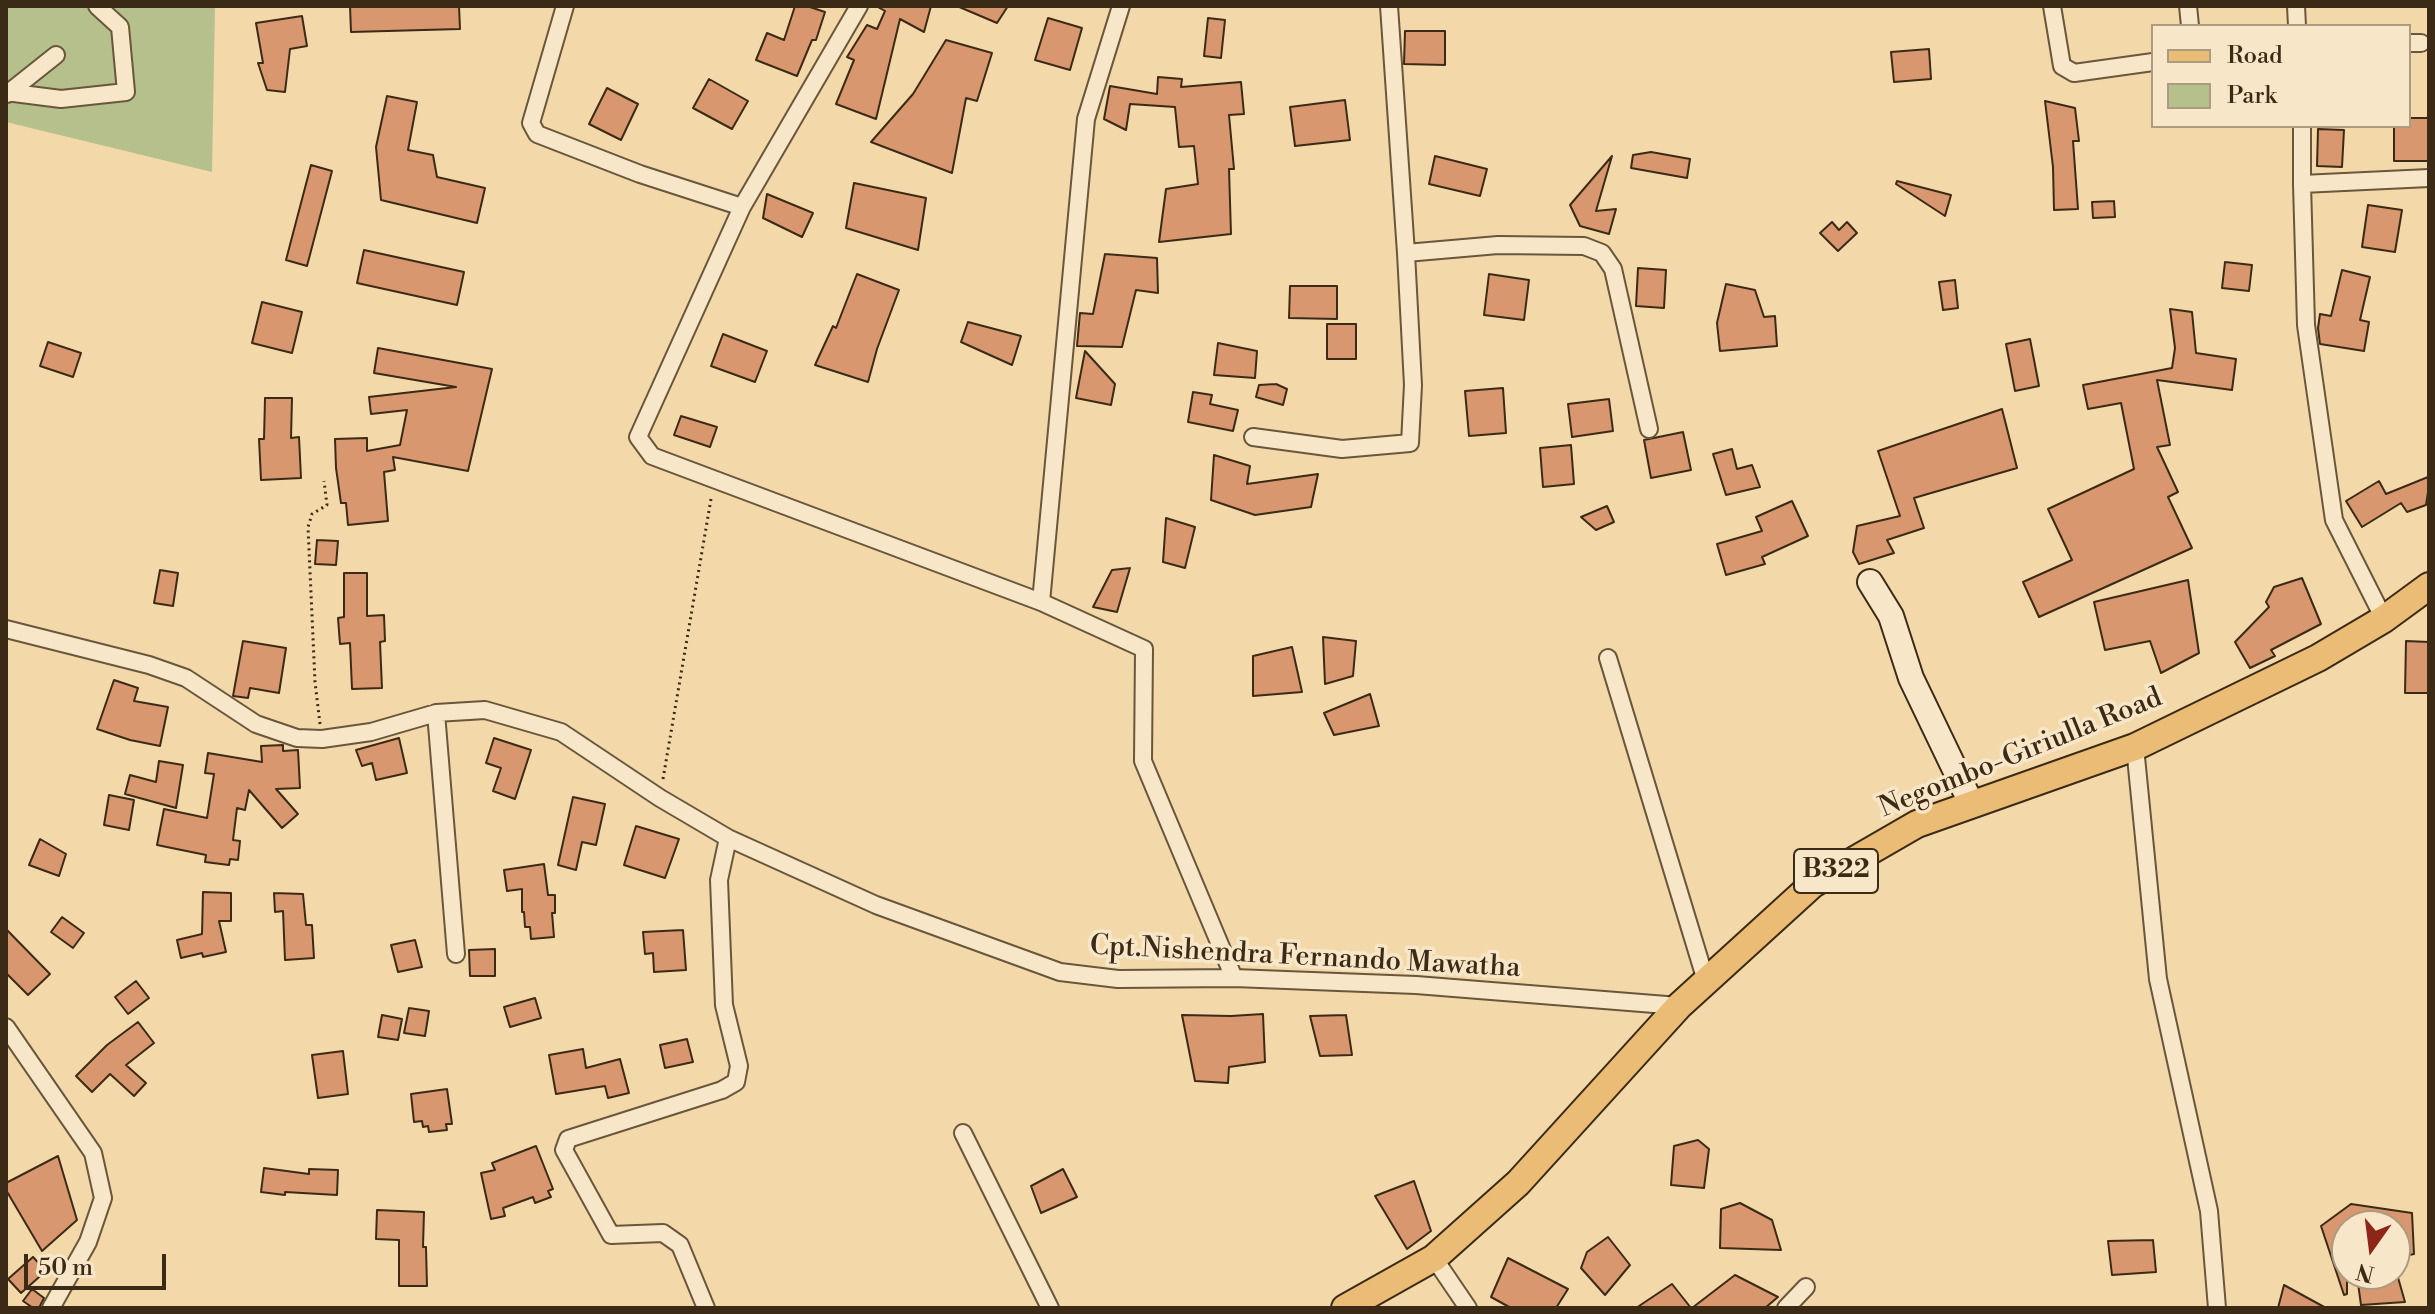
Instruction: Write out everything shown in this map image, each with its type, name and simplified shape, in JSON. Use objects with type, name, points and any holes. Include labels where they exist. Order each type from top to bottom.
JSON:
[{"type":"main road","name":"Negombo-Giriulla Road","points":[[1345,1308],[1434,1258],[1518,1183],[1679,1006],[1813,884],[1917,824],[2135,747],[2318,658],[2384,619],[2429,586]]},
{"type":"street","points":[[7,93],[61,99],[126,92],[120,27],[97,6]]},
{"type":"street","points":[[565,6],[531,123],[537,134],[640,174],[742,207]]},
{"type":"street","points":[[859,6],[742,207],[638,437],[652,456],[1041,602],[1144,649],[1143,761],[1234,978]]},
{"type":"street","points":[[1041,602],[1086,119],[1121,6]]},
{"type":"street","points":[[1253,437],[1342,449],[1410,443],[1413,385],[1389,6]]},
{"type":"street","points":[[2052,6],[2062,66],[2074,73],[2151,62]]},
{"type":"street","points":[[7,93],[56,55]]},
{"type":"street","points":[[2302,128],[2306,325],[2334,520],[2384,619]]},
{"type":"street","points":[[2302,184],[2429,178]]},
{"type":"street","points":[[1406,253],[1498,245],[1584,246],[1602,253],[1613,269],[1649,429]]},
{"type":"street","points":[[1870,582],[1891,616],[1911,678],[1972,805]]},
{"type":"street","name":"Cpt.Nishendra Fernando Mawatha","points":[[6,629],[186,678],[256,724],[297,738],[322,739],[371,732],[436,713],[485,710],[561,732],[660,798],[728,838],[876,905],[1060,972],[1118,979],[1234,978],[1416,985],[1679,1006]]},
{"type":"street","points":[[1608,658],[1706,981]]},
{"type":"street","points":[[436,713],[456,954]]},
{"type":"street","points":[[2135,747],[2158,979],[2209,1211],[2217,1308]]},
{"type":"street","points":[[706,1308],[680,1245],[663,1233],[611,1235],[564,1150],[568,1139],[722,1090],[736,1082],[739,1066],[724,1005],[719,880],[728,838]]},
{"type":"street","points":[[6,1027],[93,1153],[103,1198],[88,1242],[51,1308]]},
{"type":"street","points":[[963,1133],[1050,1308]]},
{"type":"street","points":[[1434,1258],[1468,1308]]},
{"type":"street","points":[[1786,1308],[1806,1287]]},
{"type":"path","points":[[660,798],[715,480]]},
{"type":"path","points":[[322,739],[315,682],[308,527],[312,514],[327,505],[324,481]]},
{"type":"green space","points":[[6,6],[215,6],[212,172],[6,122]]},
{"type":"building","points":[[350,6],[459,6],[460,29],[351,32]]},
{"type":"building","points":[[795,6],[825,12],[816,40],[812,40],[797,76],[756,60],[767,33],[784,40]]},
{"type":"building","points":[[876,6],[931,6],[924,32],[900,19],[876,119],[836,104],[854,60],[847,57],[867,25],[877,29],[885,11]]},
{"type":"building","points":[[957,6],[1008,6],[997,23]]},
{"type":"building","points":[[302,16],[307,46],[290,49],[285,92],[267,90],[258,63],[263,63],[256,23]]},
{"type":"building","points":[[1048,18],[1082,28],[1070,70],[1035,60]]},
{"type":"building","points":[[1208,18],[1225,20],[1221,58],[1204,56]]},
{"type":"building","points":[[1405,31],[1445,31],[1445,65],[1404,64]]},
{"type":"building","points":[[946,40],[992,53],[977,101],[966,98],[952,173],[871,142],[913,94]]},
{"type":"building","points":[[1929,49],[1931,79],[1894,82],[1891,52]]},
{"type":"building","points":[[1158,77],[1182,79],[1181,87],[1241,82],[1244,114],[1229,115],[1234,169],[1229,169],[1231,234],[1159,242],[1166,189],[1198,184],[1194,146],[1179,147],[1175,107],[1130,104],[1126,130],[1104,119],[1110,86],[1157,94]]},
{"type":"building","points":[[709,79],[748,101],[732,129],[693,108]]},
{"type":"building","points":[[607,88],[638,104],[621,140],[589,124]]},
{"type":"building","points":[[387,96],[417,102],[408,150],[433,155],[437,177],[485,188],[477,223],[381,200],[376,147]]},
{"type":"building","points":[[1345,100],[1350,140],[1295,146],[1290,107]]},
{"type":"building","points":[[2045,101],[2075,108],[2079,141],[2073,141],[2078,209],[2054,210],[2053,167]]},
{"type":"building","points":[[2411,118],[2429,118],[2429,161],[2394,161],[2394,128],[2411,128]]},
{"type":"building","points":[[2318,129],[2344,130],[2342,167],[2317,166]]},
{"type":"building","points":[[1651,152],[1690,159],[1687,178],[1631,168],[1633,155]]},
{"type":"building","points":[[1435,156],[1487,169],[1480,196],[1429,184]]},
{"type":"building","points":[[1612,156],[1596,211],[1616,209],[1609,234],[1580,226],[1570,205]]},
{"type":"building","points":[[311,165],[332,171],[307,266],[286,260]]},
{"type":"building","points":[[1897,181],[1951,195],[1945,216],[1896,184]]},
{"type":"building","points":[[854,183],[926,198],[918,250],[846,228]]},
{"type":"building","points":[[767,194],[813,213],[802,237],[763,218]]},
{"type":"building","points":[[2114,201],[2115,217],[2093,218],[2092,202]]},
{"type":"building","points":[[2368,205],[2402,210],[2395,252],[2362,247]]},
{"type":"building","points":[[1832,222],[1839,230],[1847,222],[1857,233],[1838,251],[1820,233]]},
{"type":"building","points":[[364,250],[464,272],[457,305],[357,283]]},
{"type":"building","points":[[1105,254],[1157,258],[1158,293],[1136,290],[1122,347],[1077,346],[1080,313],[1093,314]]},
{"type":"building","points":[[2225,262],[2252,265],[2249,291],[2222,288]]},
{"type":"building","points":[[1638,268],[1666,270],[1664,308],[1636,306]]},
{"type":"building","points":[[2342,270],[2370,277],[2360,320],[2369,322],[2364,351],[2320,344],[2320,314],[2331,316]]},
{"type":"building","points":[[857,274],[899,290],[868,382],[815,365],[833,326],[836,328]]},
{"type":"building","points":[[1489,274],[1529,280],[1524,320],[1484,315]]},
{"type":"building","points":[[1955,280],[1958,308],[1943,310],[1939,282]]},
{"type":"building","points":[[1726,284],[1755,290],[1764,317],[1775,316],[1777,346],[1720,351],[1717,323]]},
{"type":"building","points":[[1290,286],[1337,286],[1337,319],[1289,318]]},
{"type":"building","points":[[262,302],[302,312],[292,353],[252,343]]},
{"type":"building","points":[[2170,309],[2192,312],[2196,353],[2236,359],[2232,390],[2157,380],[2170,445],[2157,447],[2178,492],[2168,497],[2192,548],[2039,617],[2023,582],[2072,560],[2048,509],[2134,469],[2121,403],[2088,409],[2083,385],[2172,368],[2175,348]]},
{"type":"building","points":[[968,322],[1021,336],[1012,365],[961,342]]},
{"type":"building","points":[[1327,324],[1356,324],[1356,359],[1327,359]]},
{"type":"building","points":[[723,334],[767,351],[755,382],[711,366]]},
{"type":"building","points":[[2030,339],[2039,386],[2015,391],[2006,344]]},
{"type":"building","points":[[48,342],[81,353],[73,377],[40,366]]},
{"type":"building","points":[[1218,343],[1257,351],[1255,378],[1214,375]]},
{"type":"building","points":[[378,348],[492,369],[468,471],[393,457],[395,470],[384,472],[388,521],[348,525],[346,503],[341,503],[335,439],[367,438],[367,451],[400,445],[407,410],[371,414],[369,397],[456,387],[374,373]]},
{"type":"building","points":[[1085,351],[1115,384],[1111,405],[1076,398]]},
{"type":"building","points":[[1276,384],[1287,389],[1283,405],[1256,397],[1259,385]]},
{"type":"building","points":[[1503,388],[1506,433],[1469,436],[1465,391]]},
{"type":"building","points":[[1193,392],[1212,395],[1210,404],[1238,410],[1233,431],[1188,422]]},
{"type":"building","points":[[265,398],[292,398],[291,438],[299,437],[301,478],[261,480],[259,439],[264,439]]},
{"type":"building","points":[[1609,399],[1613,431],[1572,437],[1568,404]]},
{"type":"building","points":[[2002,409],[2017,468],[1914,498],[1924,528],[1887,540],[1894,553],[1859,564],[1853,552],[1857,526],[1900,516],[1878,451]]},
{"type":"building","points":[[681,416],[717,427],[710,447],[674,435]]},
{"type":"building","points":[[1683,432],[1691,470],[1651,478],[1644,440]]},
{"type":"building","points":[[1571,445],[1574,484],[1543,487],[1540,448]]},
{"type":"building","points":[[1732,449],[1737,469],[1752,465],[1760,487],[1726,495],[1713,454]]},
{"type":"building","points":[[1214,455],[1250,466],[1247,484],[1318,474],[1311,507],[1255,515],[1211,500]]},
{"type":"building","points":[[2428,477],[2426,505],[2407,512],[2401,503],[2362,527],[2346,501],[2379,481],[2386,494]]},
{"type":"building","points":[[1792,501],[1808,536],[1762,557],[1765,564],[1726,575],[1717,544],[1762,531],[1756,517]]},
{"type":"building","points":[[1607,506],[1614,522],[1596,530],[1581,517]]},
{"type":"building","points":[[1166,518],[1195,527],[1185,568],[1163,562]]},
{"type":"building","points":[[317,540],[338,541],[336,565],[315,564]]},
{"type":"building","points":[[1130,568],[1117,612],[1093,607],[1112,570]]},
{"type":"building","points":[[160,570],[178,573],[173,606],[154,603]]},
{"type":"building","points":[[344,573],[367,573],[367,616],[384,615],[385,641],[380,642],[382,688],[352,689],[350,643],[340,644],[338,618],[344,617]]},
{"type":"building","points":[[2302,578],[2321,624],[2271,650],[2275,656],[2250,668],[2235,642],[2269,607],[2266,602],[2274,587]]},
{"type":"building","points":[[2188,580],[2199,653],[2161,673],[2150,641],[2105,650],[2094,602]]},
{"type":"building","points":[[1323,637],[1356,641],[1353,676],[1325,684]]},
{"type":"building","points":[[243,641],[286,648],[279,693],[250,688],[248,698],[233,696]]},
{"type":"building","points":[[2406,641],[2429,642],[2429,693],[2405,693]]},
{"type":"building","points":[[1292,647],[1302,692],[1253,696],[1253,656]]},
{"type":"building","points":[[114,680],[138,688],[134,701],[168,707],[160,746],[97,729]]},
{"type":"building","points":[[1370,694],[1379,726],[1334,735],[1324,713]]},
{"type":"building","points":[[399,738],[407,773],[376,780],[372,763],[362,766],[356,750]]},
{"type":"building","points":[[494,738],[531,750],[515,799],[493,791],[501,768],[486,763]]},
{"type":"building","points":[[283,745],[283,751],[298,750],[300,788],[276,789],[298,814],[282,828],[249,790],[245,810],[237,808],[233,840],[240,841],[238,860],[230,859],[229,865],[205,862],[206,855],[157,845],[164,809],[207,818],[214,774],[205,773],[208,753],[262,762],[261,746]]},
{"type":"building","points":[[159,761],[183,765],[176,808],[125,794],[130,775],[156,782]]},
{"type":"building","points":[[109,795],[134,800],[129,830],[104,825]]},
{"type":"building","points":[[573,797],[605,804],[596,845],[582,842],[576,870],[558,865]]},
{"type":"building","points":[[636,826],[679,839],[665,878],[624,865]]},
{"type":"building","points":[[40,839],[66,854],[59,876],[29,865]]},
{"type":"building","points":[[544,864],[548,895],[555,895],[555,913],[552,913],[554,937],[531,939],[530,927],[525,927],[522,912],[522,889],[507,891],[504,870]]},
{"type":"building","points":[[203,892],[231,893],[231,921],[219,921],[226,952],[181,958],[177,940],[202,934]]},
{"type":"building","points":[[274,893],[303,894],[306,925],[312,925],[314,958],[285,960],[283,911],[275,912]]},
{"type":"building","points":[[62,917],[84,933],[73,948],[51,932]]},
{"type":"building","points":[[6,929],[50,974],[28,995],[6,973]]},
{"type":"building","points":[[683,930],[686,970],[654,972],[653,953],[645,954],[643,932]]},
{"type":"building","points":[[415,940],[422,967],[398,972],[391,945]]},
{"type":"building","points":[[495,949],[495,976],[470,976],[469,950]]},
{"type":"building","points":[[136,981],[149,998],[128,1014],[115,997]]},
{"type":"building","points":[[535,998],[541,1018],[510,1027],[504,1007]]},
{"type":"building","points":[[409,1008],[429,1011],[425,1036],[404,1033]]},
{"type":"building","points":[[1263,1014],[1265,1062],[1229,1067],[1228,1083],[1195,1081],[1182,1015]]},
{"type":"building","points":[[382,1015],[402,1019],[398,1040],[378,1037]]},
{"type":"building","points":[[1346,1015],[1352,1055],[1320,1056],[1310,1016]]},
{"type":"building","points":[[138,1022],[154,1043],[126,1065],[146,1083],[134,1096],[110,1074],[92,1092],[76,1076],[107,1045]]},
{"type":"building","points":[[687,1039],[693,1062],[665,1068],[660,1045]]},
{"type":"building","points":[[583,1049],[586,1068],[620,1059],[629,1093],[608,1098],[605,1086],[556,1094],[549,1055]]},
{"type":"building","points":[[343,1051],[348,1094],[318,1098],[312,1055]]},
{"type":"building","points":[[447,1089],[452,1124],[446,1124],[447,1130],[429,1132],[422,1121],[414,1122],[411,1094]]},
{"type":"building","points":[[1698,1140],[1709,1149],[1704,1188],[1671,1185],[1674,1146]]},
{"type":"building","points":[[536,1146],[553,1189],[548,1191],[551,1197],[535,1203],[533,1197],[503,1208],[505,1216],[491,1219],[481,1173],[495,1170],[492,1163]]},
{"type":"building","points":[[58,1156],[77,1220],[42,1251],[6,1190],[6,1183]]},
{"type":"building","points":[[264,1168],[309,1174],[309,1169],[338,1170],[337,1195],[261,1192]]},
{"type":"building","points":[[1063,1169],[1077,1197],[1041,1213],[1031,1186]]},
{"type":"building","points":[[1414,1181],[1431,1231],[1407,1249],[1375,1196]]},
{"type":"building","points":[[1740,1203],[1772,1220],[1781,1250],[1720,1248],[1721,1209]]},
{"type":"building","points":[[2351,1204],[2392,1210],[2343,1210]]},
{"type":"building","points":[[377,1210],[424,1212],[423,1247],[426,1247],[427,1286],[399,1286],[399,1240],[376,1239]]},
{"type":"building","points":[[2411,1213],[2412,1213],[2414,1254],[2411,1255]]},
{"type":"building","points":[[2331,1219],[2331,1256],[2321,1226]]},
{"type":"building","points":[[1608,1237],[1630,1265],[1605,1295],[1581,1268],[1587,1252]]},
{"type":"building","points":[[2153,1240],[2156,1272],[2112,1275],[2108,1241]]},
{"type":"building","points":[[33,1257],[46,1271],[21,1293],[8,1279]]},
{"type":"building","points":[[1508,1258],[1568,1289],[1556,1308],[1511,1308],[1491,1297]]},
{"type":"building","points":[[1735,1275],[1778,1297],[1765,1308],[1692,1308]]},
{"type":"building","points":[[1672,1284],[1691,1308],[1636,1308]]},
{"type":"building","points":[[2284,1285],[2326,1308],[2278,1308]]},
{"type":"building","points":[[32,1289],[44,1298],[39,1308],[33,1308],[23,1301]]},
{"type":"building","points":[[2359,1290],[2402,1290],[2405,1302],[2361,1305]]}]
